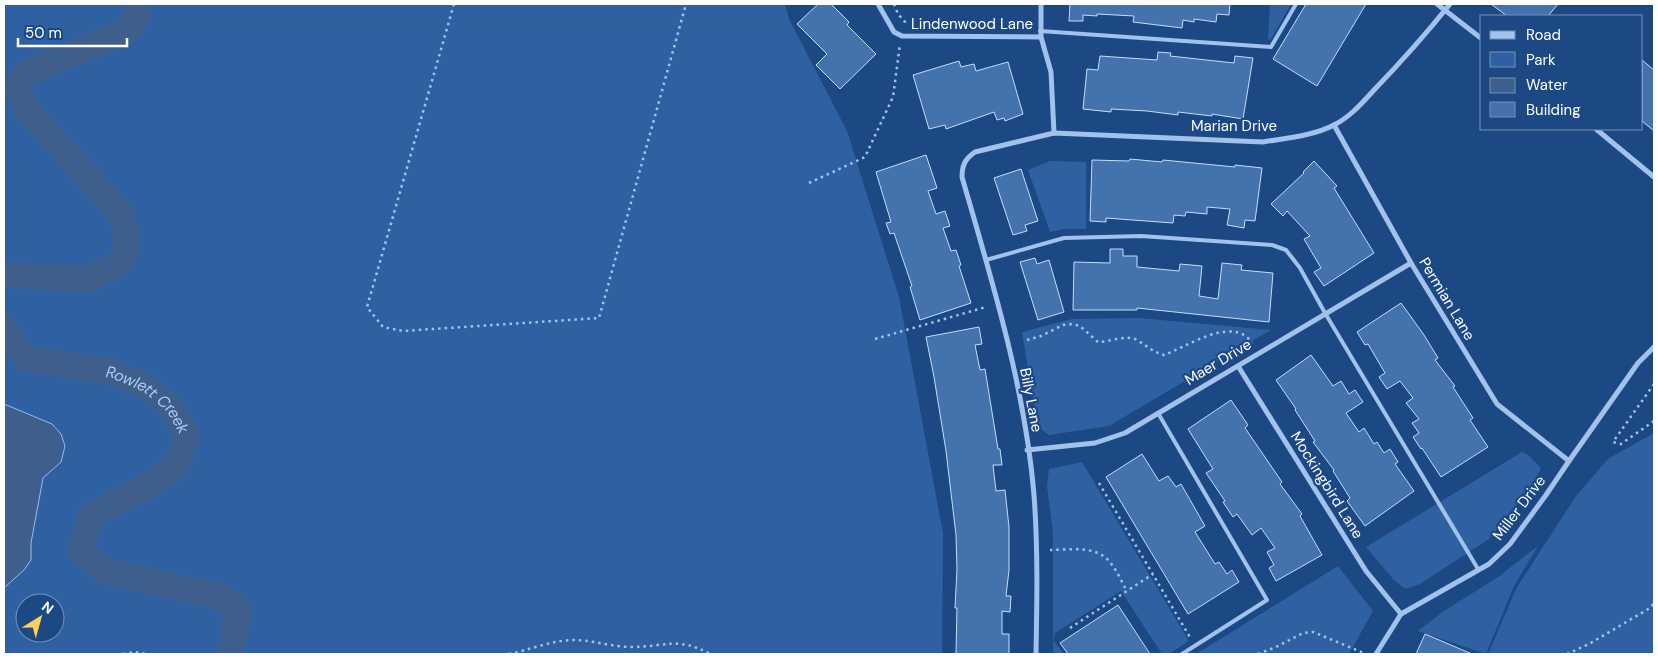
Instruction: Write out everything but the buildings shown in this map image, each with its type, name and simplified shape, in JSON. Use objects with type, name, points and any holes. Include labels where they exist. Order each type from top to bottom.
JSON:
[{"type":"street","points":[[878,4],[894,32],[902,36]]},
{"type":"street","points":[[1041,4],[1041,34],[1051,72],[1054,133]]},
{"type":"street","points":[[1437,4],[1480,37]]},
{"type":"street","name":"Marian Drive","points":[[967,158],[975,152],[1054,133],[1263,142],[1295,137],[1334,125],[1354,111],[1412,51],[1450,4]]},
{"type":"street","name":"Lindenwood Lane","points":[[902,36],[1041,34]]},
{"type":"street","name":"Permian Lane","points":[[1334,125],[1411,263],[1497,404],[1569,461]]},
{"type":"street","points":[[1597,130],[1654,177]]},
{"type":"street","name":"Billy Lane","points":[[967,158],[962,166],[962,177],[999,303],[1022,410],[1034,493],[1037,559],[1036,654]]},
{"type":"street","name":"Maer Drive","points":[[1027,450],[1095,443],[1125,434],[1411,263]]},
{"type":"street","name":"Miller Drive","points":[[1376,654],[1401,614],[1489,564],[1510,544],[1638,363],[1654,347]]},
{"type":"street","name":"Mockingbird Lane","points":[[1238,366],[1366,571],[1401,614]]},
{"type":"lane","points":[[1041,34],[1271,47],[1296,4]]},
{"type":"lane","points":[[986,260],[1064,238],[1141,236],[1272,245],[1286,250],[1300,268],[1478,569]]},
{"type":"lane","points":[[1158,413],[1267,600],[1182,654]]},
{"type":"path","points":[[454,4],[367,307],[384,327],[403,331],[600,318],[686,4]]},
{"type":"path","points":[[809,183],[865,157],[893,97],[898,52],[905,22],[898,14],[894,4]]},
{"type":"path","points":[[875,339],[986,307]]},
{"type":"path","points":[[1027,340],[1041,336],[1063,325],[1072,324],[1080,326],[1098,342],[1126,338],[1134,339],[1154,352],[1164,355],[1198,338],[1220,333],[1236,332],[1245,335],[1252,343]]},
{"type":"path","points":[[1654,384],[1613,442],[1621,444],[1654,421]]},
{"type":"path","points":[[1099,483],[1196,645]]},
{"type":"path","points":[[1050,550],[1098,552],[1108,560],[1127,591]]},
{"type":"path","points":[[1070,628],[1153,574]]},
{"type":"path","points":[[1567,654],[1607,634],[1650,608],[1654,603]]},
{"type":"path","points":[[1258,654],[1303,633],[1313,632],[1366,654]]},
{"type":"path","points":[[509,654],[571,640],[630,647],[673,643],[685,644],[695,646],[710,654]]},
{"type":"path","points":[[123,654],[135,652],[147,654]]},
{"type":"green space","points":[[4,4],[785,4],[789,19],[847,131],[899,297],[943,533],[942,654],[4,654]]},
{"type":"green space","points":[[1270,4],[1291,4],[1271,39],[1268,40]]},
{"type":"green space","points":[[1050,161],[1086,162],[1086,229],[1064,229],[1050,232],[1028,170]]},
{"type":"green space","points":[[1139,318],[1271,330],[1109,426],[1049,435],[1038,427],[1022,332],[1072,319]]},
{"type":"green space","points":[[1654,433],[1654,654],[1488,654],[1517,587],[1576,496],[1608,459]]},
{"type":"green space","points":[[1522,452],[1528,455],[1541,468],[1532,485],[1489,539],[1420,584],[1405,589],[1393,579],[1366,547]]},
{"type":"green space","points":[[1082,462],[1189,641],[1169,654],[1162,654],[1121,591],[1055,633],[1054,641],[1064,654],[1053,654],[1053,533],[1047,486],[1049,469]]},
{"type":"green space","points":[[1538,546],[1514,586],[1486,654],[1418,631],[1444,611],[1498,577]]},
{"type":"green space","points":[[1338,566],[1373,611],[1349,654],[1196,654]]},
{"type":"water","points":[[4,404],[52,424],[61,434],[65,446],[61,462],[43,478],[31,543],[31,560],[24,570],[4,588]]},
{"type":"waterway","name":"Rowlett Creek","points":[[4,275],[89,279],[121,262],[128,242],[121,213],[26,109],[18,88],[24,74],[128,31],[137,13],[137,4]]},
{"type":"waterway","name":"Rowlett Creek","points":[[4,327],[26,359],[112,372],[146,386],[172,408],[187,435],[176,466],[151,484],[91,516],[80,550],[105,571],[218,596],[239,608],[231,650],[228,654]]}]
